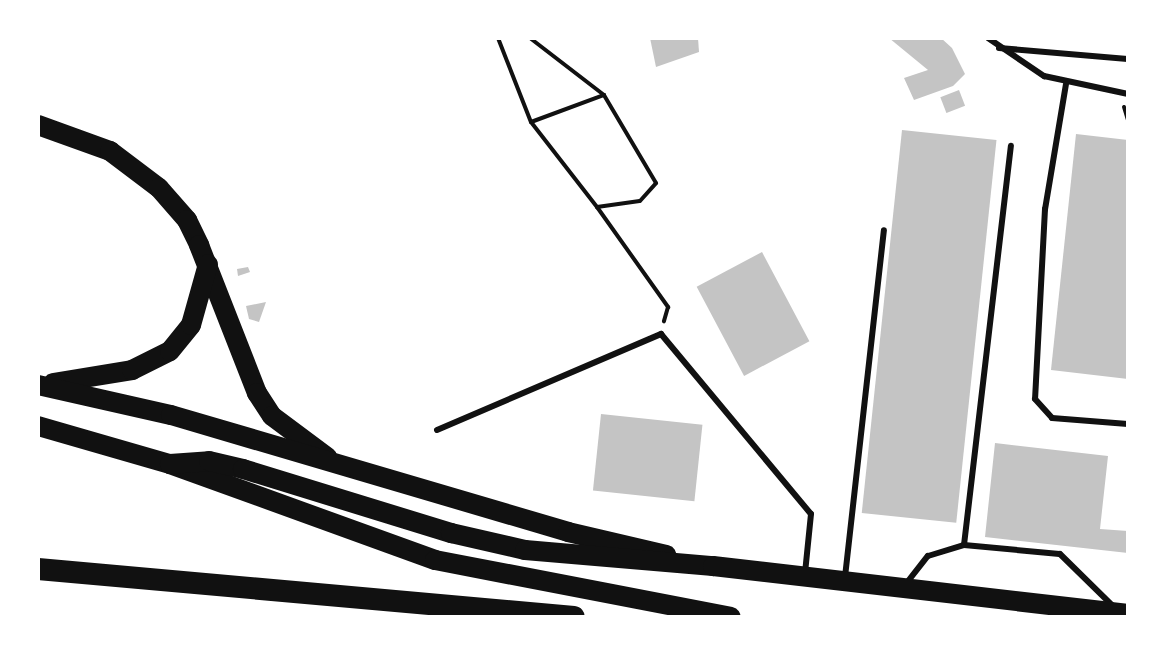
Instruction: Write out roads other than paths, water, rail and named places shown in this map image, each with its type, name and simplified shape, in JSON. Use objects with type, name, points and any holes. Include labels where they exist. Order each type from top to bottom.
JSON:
[{"type":"highway","points":[[38,125],[84,142],[137,168],[159,188],[187,220],[208,264],[257,393],[272,416],[343,468]]},
{"type":"highway","points":[[38,139],[84,142]]},
{"type":"highway","points":[[38,385],[132,370],[170,351],[191,325],[208,264]]},
{"type":"highway","points":[[38,385],[171,415],[568,532],[713,566]]},
{"type":"highway","points":[[38,426],[170,464],[435,560],[731,617]]},
{"type":"highway","points":[[170,464],[209,461],[243,469],[451,533],[525,550],[713,566],[1125,612]]},
{"type":"highway","points":[[38,569],[574,617]]},
{"type":"lane","points":[[988,38],[1023,66],[1066,84],[1128,94]]},
{"type":"lane","points":[[999,48],[1128,59]]},
{"type":"lane","points":[[1066,84],[1045,209],[1035,399],[1052,418],[1128,424]]},
{"type":"lane","points":[[964,545],[1011,146]]},
{"type":"lane","points":[[845,581],[884,230]]},
{"type":"lane","points":[[437,430],[661,334],[811,514],[805,576]]},
{"type":"lane","points":[[903,588],[928,556],[964,545],[1060,554],[1125,612]]}]
